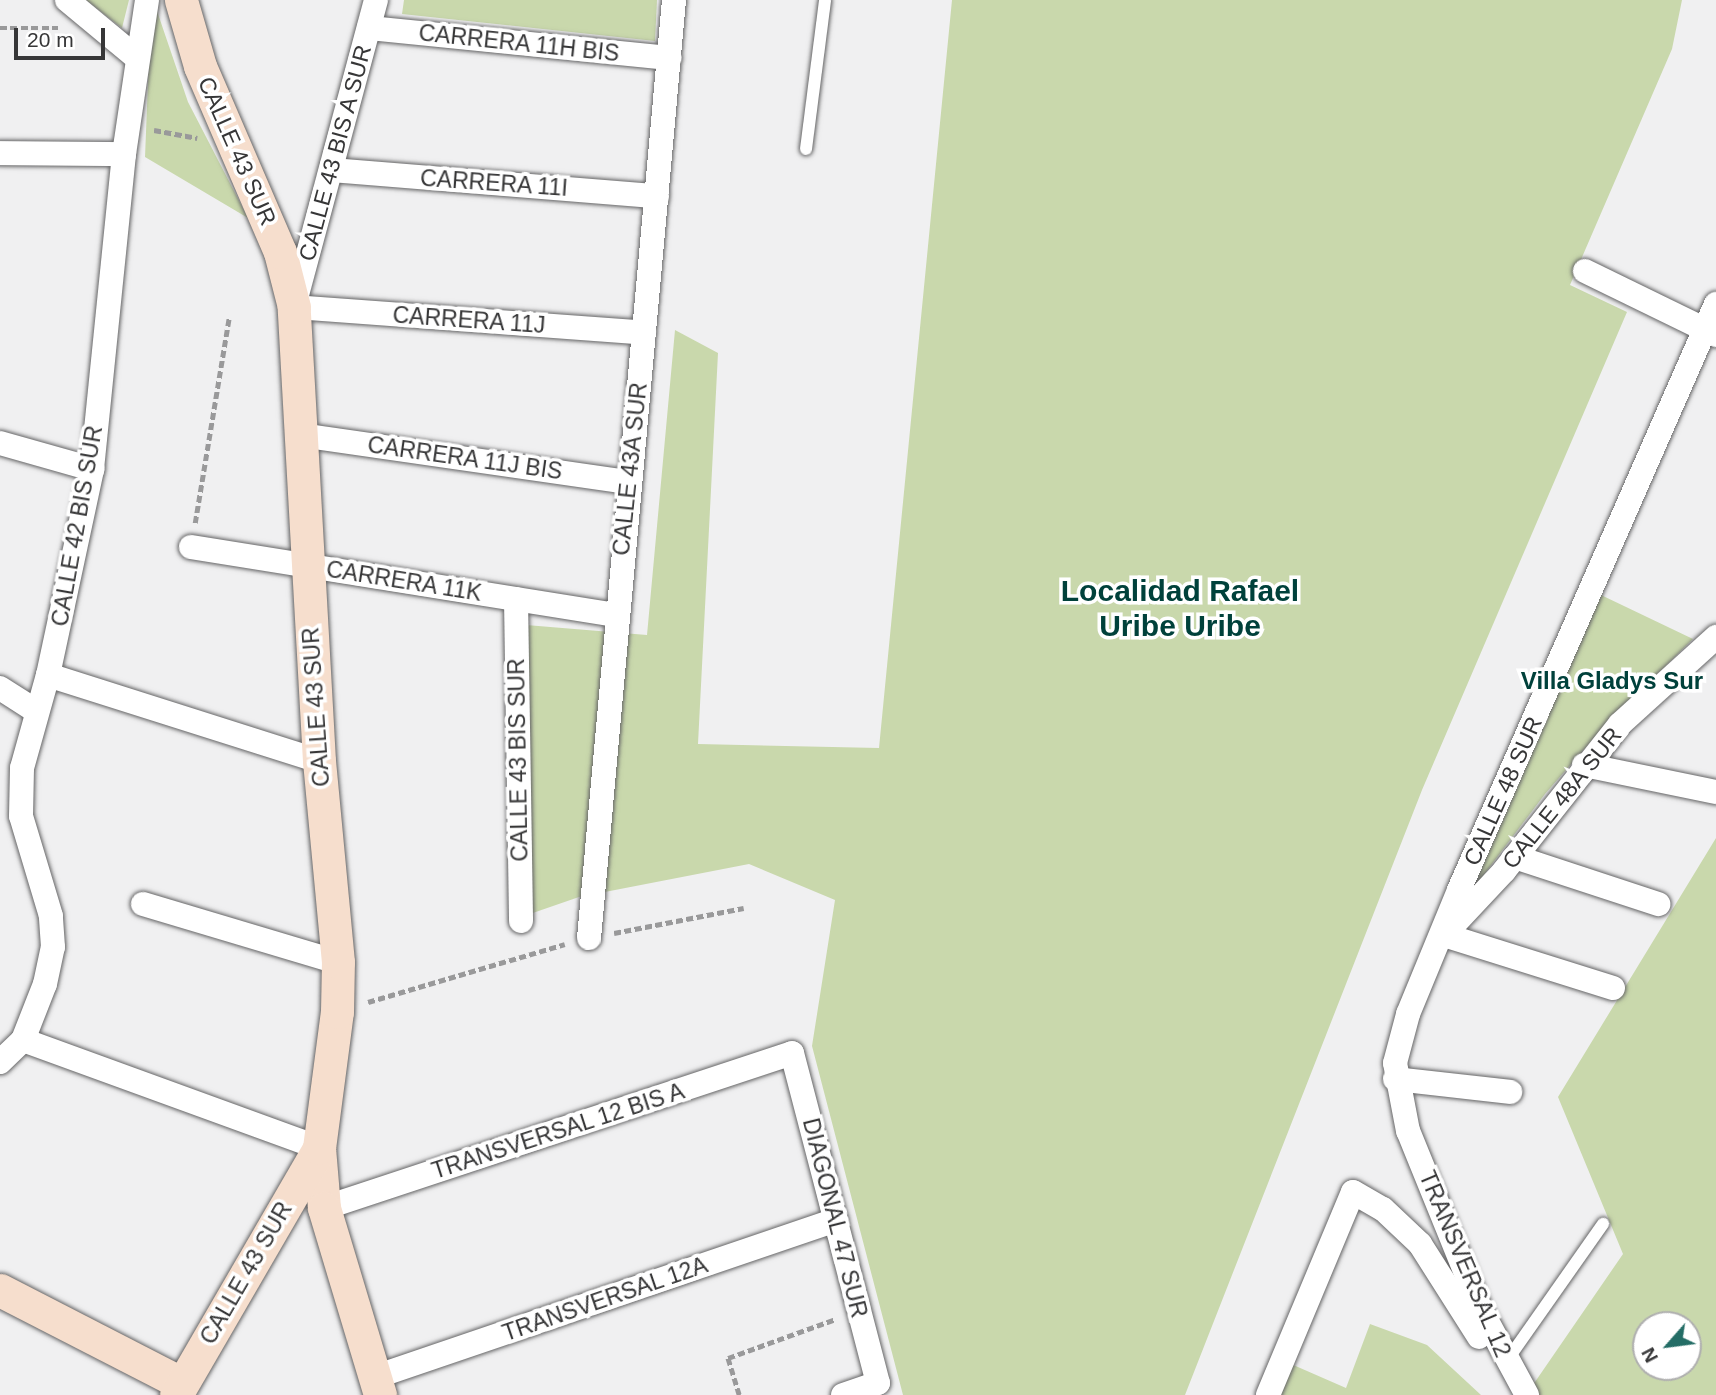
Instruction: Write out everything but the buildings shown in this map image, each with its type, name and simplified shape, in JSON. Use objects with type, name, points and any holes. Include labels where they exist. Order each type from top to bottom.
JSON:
[{"type":"street","points":[[67,0],[97,29],[136,57]]},
{"type":"street","name":"CALLE 42 BIS SUR","points":[[23,1040],[46,984],[54,947],[51,916],[22,816],[22,768],[48,675],[92,469],[124,154],[136,57],[147,0]]},
{"type":"street","name":"CALLE 43 SUR","points":[[178,1389],[319,1147],[337,1012],[338,962],[319,761],[294,307],[280,252],[200,66],[181,0]]},
{"type":"street","name":"CALLE 43 BIS A SUR","points":[[294,307],[376,0]]},
{"type":"street","name":"CALLE 43A SUR","points":[[589,938],[616,615],[674,0]]},
{"type":"street","name":"CARRERA 11H BIS","points":[[369,28],[670,58]]},
{"type":"street","points":[[0,153],[124,154]]},
{"type":"street","name":"CARRERA 11I","points":[[331,170],[657,195]]},
{"type":"street","points":[[1585,271],[1711,332]]},
{"type":"street","name":"CALLE 48 SUR","points":[[1408,1131],[1395,1079],[1408,1014],[1444,935],[1459,890],[1711,332],[1716,304]]},
{"type":"street","name":"CARRERA 11J","points":[[294,307],[644,333]]},
{"type":"street","name":"CARRERA 11J BIS","points":[[301,435],[629,482]]},
{"type":"street","points":[[0,443],[92,469]]},
{"type":"street","name":"CARRERA 11K","points":[[191,547],[616,615]]},
{"type":"street","name":"CALLE 43 BIS SUR","points":[[516,599],[521,921]]},
{"type":"street","name":"CALLE 48A SUR","points":[[1444,935],[1515,857],[1584,765],[1620,724],[1716,637]]},
{"type":"street","points":[[48,675],[319,761]]},
{"type":"street","points":[[0,688],[36,711]]},
{"type":"street","points":[[1584,765],[1716,792]]},
{"type":"street","points":[[1515,857],[1658,904]]},
{"type":"street","points":[[143,904],[338,962]]},
{"type":"street","points":[[1444,935],[1613,988]]},
{"type":"street","points":[[0,1062],[23,1040],[319,1147],[324,1208],[377,1386]]},
{"type":"street","name":"TRANSVERSAL 12 BIS A","points":[[324,1208],[792,1053]]},
{"type":"street","name":"DIAGONAL 47 SUR","points":[[792,1053],[878,1383],[843,1395]]},
{"type":"street","points":[[1395,1079],[1510,1092]]},
{"type":"street","name":"TRANSVERSAL 12","points":[[1408,1131],[1506,1363],[1526,1395]]},
{"type":"street","points":[[1268,1395],[1353,1192],[1383,1209],[1420,1244],[1475,1331],[1526,1395]]},
{"type":"street","name":"TRANSVERSAL 12A","points":[[377,1386],[836,1220]]},
{"type":"street","points":[[0,1290],[178,1389]]},
{"type":"lane","points":[[806,149],[825,0]]},
{"type":"lane","points":[[1506,1363],[1603,1224]]},
{"type":"path","points":[[0,28],[97,29]]},
{"type":"path","points":[[128,124],[236,146]]},
{"type":"path","points":[[191,547],[229,317]]},
{"type":"path","points":[[337,1012],[589,938],[744,908]]},
{"type":"path","points":[[739,1395],[728,1358],[859,1311]]},
{"type":"green space","points":[[86,0],[129,0],[122,28]]},
{"type":"green space","points":[[404,0],[657,0],[655,41],[402,14]]},
{"type":"green space","points":[[952,0],[1682,0],[1672,49],[1570,285],[1627,312],[1422,790],[1185,1395],[903,1395],[812,1046],[835,900],[749,864],[579,897],[527,915],[514,624],[647,635],[675,330],[718,353],[698,744],[879,748]]},
{"type":"green space","points":[[157,11],[188,102],[248,218],[145,157],[149,57]]},
{"type":"green space","points":[[1601,595],[1693,639],[1607,723],[1545,794],[1467,897]]},
{"type":"green space","points":[[1716,838],[1716,1395],[1526,1395],[1623,1254],[1558,1097]]},
{"type":"green space","points":[[1370,1324],[1427,1345],[1481,1395],[1278,1395],[1291,1364],[1346,1388]]},
{"type":"district","name":"Localidad Rafael Uribe Uribe","points":[[1180,608]]},
{"type":"district","name":"Villa Gladys Sur","points":[[1612,681]]}]
